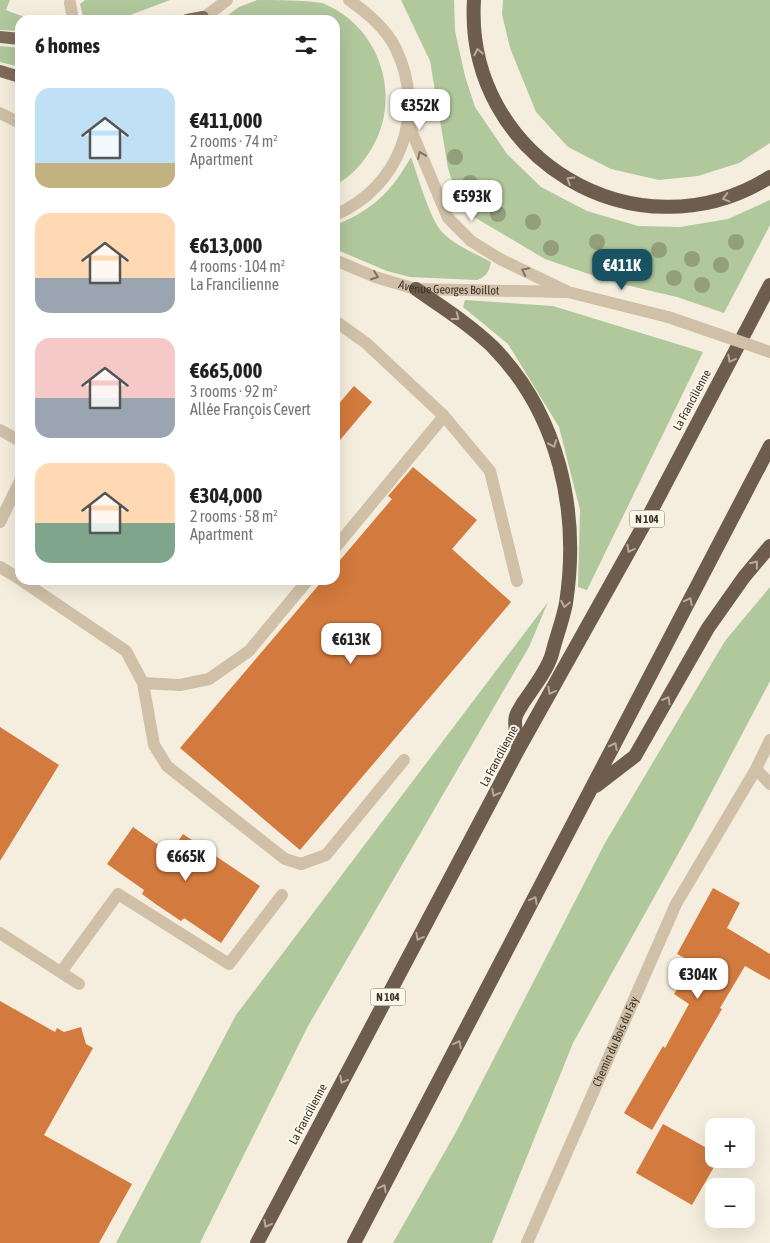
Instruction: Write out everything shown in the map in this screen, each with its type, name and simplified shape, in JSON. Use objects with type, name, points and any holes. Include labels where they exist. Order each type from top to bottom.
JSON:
[{"type":"highway","points":[[474,0],[474,31],[477,51],[490,92],[515,133],[544,162],[568,180],[605,197],[649,206],[668,207],[712,202],[736,195],[770,177]]},
{"type":"highway","name":"La Francilienne","points":[[257,1243],[518,750],[646,521],[770,285]]},
{"type":"highway","points":[[416,289],[471,328],[508,364],[536,406],[556,451],[563,475],[571,543],[565,604],[550,659],[515,717],[518,750]]},
{"type":"highway","points":[[354,1243],[770,446]]},
{"type":"highway","points":[[592,789],[635,756],[708,628],[744,577],[770,546]]},
{"type":"main road","points":[[0,37],[15,38]]},
{"type":"main road","points":[[0,71],[15,76]]},
{"type":"street","points":[[207,15],[227,0]]},
{"type":"street","points":[[340,213],[352,208],[379,186],[398,156],[408,123],[408,84],[396,48],[373,18],[350,0]]},
{"type":"street","points":[[367,0],[373,18]]},
{"type":"street","points":[[70,3],[72,15]]},
{"type":"street","points":[[0,113],[15,120]]},
{"type":"street","name":"Avenue Georges Boillot","points":[[408,123],[448,218],[471,241],[500,260],[568,292],[668,317],[770,352]]},
{"type":"street","name":"Avenue Georges Boillot","points":[[340,262],[375,277],[416,289],[568,292]]},
{"type":"street","points":[[340,325],[366,343],[444,416],[490,471],[517,581]]},
{"type":"street","points":[[340,542],[444,416]]},
{"type":"street","points":[[0,430],[15,438]]},
{"type":"street","points":[[0,522],[15,491]]},
{"type":"street","points":[[0,568],[15,577]]},
{"type":"street","points":[[28,585],[126,651],[143,683],[154,746],[167,766],[285,859],[301,864],[326,855],[404,760]]},
{"type":"street","points":[[143,683],[180,685],[209,679],[249,651],[304,585]]},
{"type":"street","name":"Chemin du Bois du Fay","points":[[527,1243],[676,904],[756,769],[770,740]]},
{"type":"street","points":[[756,769],[770,784]]},
{"type":"street","points":[[61,972],[118,894],[229,964],[282,895]]},
{"type":"street","points":[[0,933],[79,984]]},
{"type":"green space","points":[[0,0],[10,0],[6,10],[19,15],[15,15],[15,31],[0,30]]},
{"type":"green space","points":[[85,0],[170,0],[130,15],[83,15],[80,4]]},
{"type":"green space","points":[[257,0],[322,3],[342,13],[358,27],[371,45],[380,64],[385,85],[385,106],[381,127],[372,148],[361,164],[340,182],[340,15],[228,15],[239,7]]},
{"type":"green space","points":[[401,0],[454,0],[455,31],[465,76],[475,107],[507,154],[541,187],[587,211],[638,226],[680,227],[728,219],[770,200],[770,225],[724,313],[677,297],[609,281],[545,259],[474,217],[457,198],[448,168],[430,61]]},
{"type":"green space","points":[[503,0],[770,0],[770,143],[739,163],[698,176],[659,180],[611,169],[568,147],[536,112],[510,48],[502,14]]},
{"type":"green space","points":[[0,46],[15,48],[15,66],[0,62]]},
{"type":"green space","points":[[411,157],[428,207],[437,225],[447,237],[491,262],[485,276],[477,280],[410,277],[387,271],[340,251],[340,223],[360,213],[380,198],[404,169]]},
{"type":"green space","points":[[465,300],[553,306],[703,352],[587,590],[578,587],[580,510],[559,427],[508,344],[463,307]]},
{"type":"green space","points":[[770,587],[770,681],[692,829],[573,1043],[492,1243],[393,1243],[456,1132],[605,843],[725,641]]},
{"type":"green space","points":[[548,602],[529,647],[308,1026],[200,1243],[116,1243],[236,1015]]},
{"type":"building","points":[[354,386],[372,402],[340,440],[340,402]]},
{"type":"building","points":[[413,467],[477,520],[452,549],[511,602],[300,850],[180,748],[319,585],[340,585],[340,560],[392,499],[388,496]]},
{"type":"building","points":[[0,727],[59,765],[0,861]]},
{"type":"building","points":[[133,827],[170,853],[183,834],[260,886],[221,943],[184,918],[181,921],[157,905],[142,894],[144,890],[107,864]]},
{"type":"building","points":[[713,888],[740,903],[727,928],[770,954],[770,980],[745,966],[652,1130],[624,1113],[663,1046],[665,1048],[689,1004],[674,994],[694,963],[677,954]]},
{"type":"building","points":[[0,1001],[55,1032],[57,1028],[64,1032],[81,1027],[86,1044],[93,1048],[44,1135],[132,1184],[99,1243],[0,1243]]},
{"type":"building","points":[[663,1124],[705,1147],[705,1168],[713,1168],[708,1178],[705,1178],[705,1183],[692,1205],[636,1173]]}]
